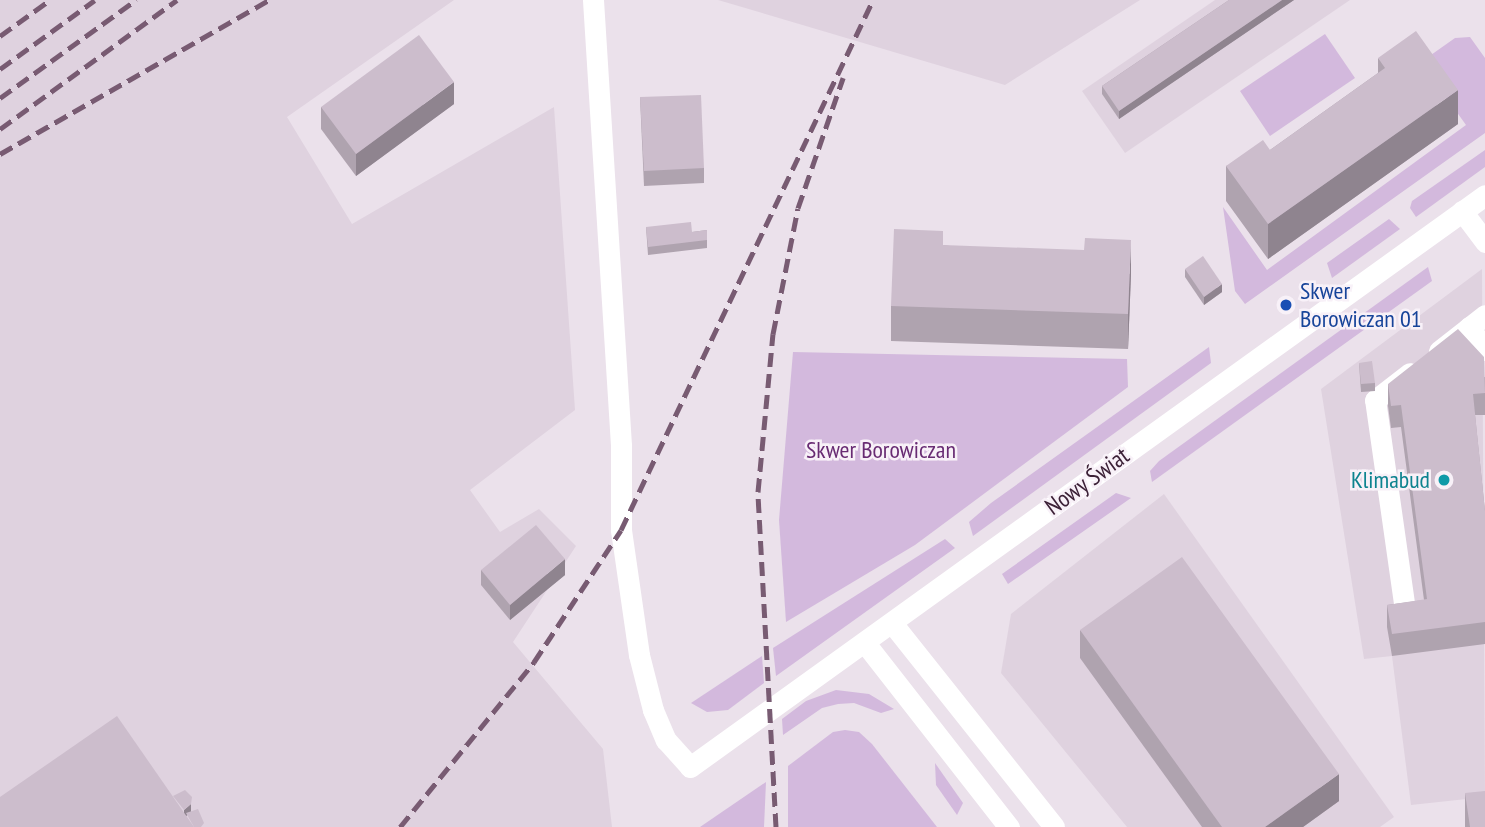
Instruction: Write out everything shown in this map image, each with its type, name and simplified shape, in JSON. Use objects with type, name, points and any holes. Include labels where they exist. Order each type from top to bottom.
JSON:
[{"type":"street","name":"Nowy Świat","points":[[593,0],[621,445],[621,530],[639,655],[653,710],[666,740],[690,767],[1485,195]]},
{"type":"street","points":[[1462,211],[1485,242]]},
{"type":"street","points":[[1406,617],[1375,400],[1477,321],[1485,350]]},
{"type":"street","points":[[892,623],[1054,827]]},
{"type":"street","points":[[865,643],[1009,827]]},
{"type":"shaded area","points":[[0,0],[454,0],[287,117],[352,224],[554,107],[575,410],[470,490],[500,532],[539,509],[576,546],[513,642],[603,749],[612,827],[0,827]]},
{"type":"shaded area","points":[[718,0],[1140,0],[1005,85]]},
{"type":"shaded area","points":[[1215,0],[1350,0],[1125,153],[1082,91]]},
{"type":"shaded area","points":[[1482,269],[1485,797],[1411,805],[1392,656],[1364,659],[1321,389]]},
{"type":"shaded area","points":[[1164,494],[1394,817],[1380,827],[1127,827],[1001,673],[1011,614]]},
{"type":"green space","points":[[1325,34],[1355,78],[1270,136],[1240,91]]},
{"type":"green space","points":[[1470,37],[1485,58],[1485,133],[1245,304],[1235,291],[1223,207],[1267,270],[1466,125],[1421,62],[1455,38]]},
{"type":"green space","points":[[1485,150],[1485,167],[1416,217],[1410,208],[1412,201]]},
{"type":"green space","points":[[1389,219],[1400,229],[1332,278],[1327,263]]},
{"type":"green space","points":[[1428,267],[1432,281],[1152,482],[1150,471],[1159,461]]},
{"type":"green space","points":[[1209,347],[1211,363],[973,536],[969,522],[991,503]]},
{"type":"green space","name":"Skwer Borowiczan","points":[[793,352],[1127,359],[1128,387],[915,545],[786,622],[779,520]]},
{"type":"green space","points":[[1116,493],[1131,498],[1008,584],[1002,574]]},
{"type":"green space","points":[[945,539],[955,548],[776,676],[773,648]]},
{"type":"green space","points":[[762,656],[764,683],[728,710],[707,712],[691,703]]},
{"type":"green space","points":[[836,690],[869,694],[894,709],[881,713],[854,703],[838,704],[822,708],[783,735],[782,719],[806,701]]},
{"type":"green space","points":[[833,732],[859,732],[872,744],[937,827],[788,827],[788,766]]},
{"type":"green space","points":[[935,763],[963,803],[957,815],[936,785]]},
{"type":"green space","points":[[766,782],[764,827],[700,827]]},
{"type":"building","points":[[1229,0],[1282,0],[1119,111],[1102,86]]},
{"type":"building","points":[[1416,31],[1458,90],[1268,224],[1226,166],[1263,140],[1270,150],[1385,68],[1378,58]]},
{"type":"building","points":[[419,35],[454,82],[356,154],[321,107]]},
{"type":"building","points":[[701,95],[704,168],[644,171],[640,97]]},
{"type":"building","points":[[691,222],[692,232],[707,230],[707,240],[648,247],[646,227]]},
{"type":"building","points":[[894,229],[943,231],[943,245],[1084,250],[1085,238],[1131,240],[1128,314],[891,306]]},
{"type":"building","points":[[1203,256],[1222,284],[1204,297],[1185,269]]},
{"type":"building","name":"Klimabud","points":[[1458,329],[1484,357],[1485,393],[1473,394],[1485,511],[1485,622],[1392,634],[1387,605],[1427,599],[1401,405],[1391,406],[1388,384]]},
{"type":"building","points":[[1372,361],[1375,383],[1361,384],[1359,363]]},
{"type":"building","points":[[536,525],[565,559],[510,605],[481,570]]},
{"type":"building","points":[[1182,557],[1339,774],[1265,827],[1222,827],[1080,630]]},
{"type":"building","points":[[117,716],[194,827],[0,827],[0,797]]},
{"type":"building","points":[[185,790],[192,797],[191,804],[184,810],[173,796]]},
{"type":"building","points":[[1485,791],[1485,827],[1470,827],[1465,793]]},
{"type":"building","points":[[198,809],[204,823],[201,827],[194,827],[186,813]]},
{"type":"railway","points":[[0,36],[50,0]]},
{"type":"railway","points":[[0,69],[95,0]]},
{"type":"railway","points":[[0,98],[136,0]]},
{"type":"railway","points":[[0,129],[177,0]]},
{"type":"railway","points":[[0,154],[269,0]]},
{"type":"railway","points":[[400,827],[534,662],[621,530],[873,0]]},
{"type":"railway","points":[[776,827],[758,492],[773,334],[798,208],[843,78]]},
{"type":"place","name":"Skwer Borowiczan 01","points":[[1286,305]]},
{"type":"place","name":"Klimabud","points":[[1444,480]]}]
